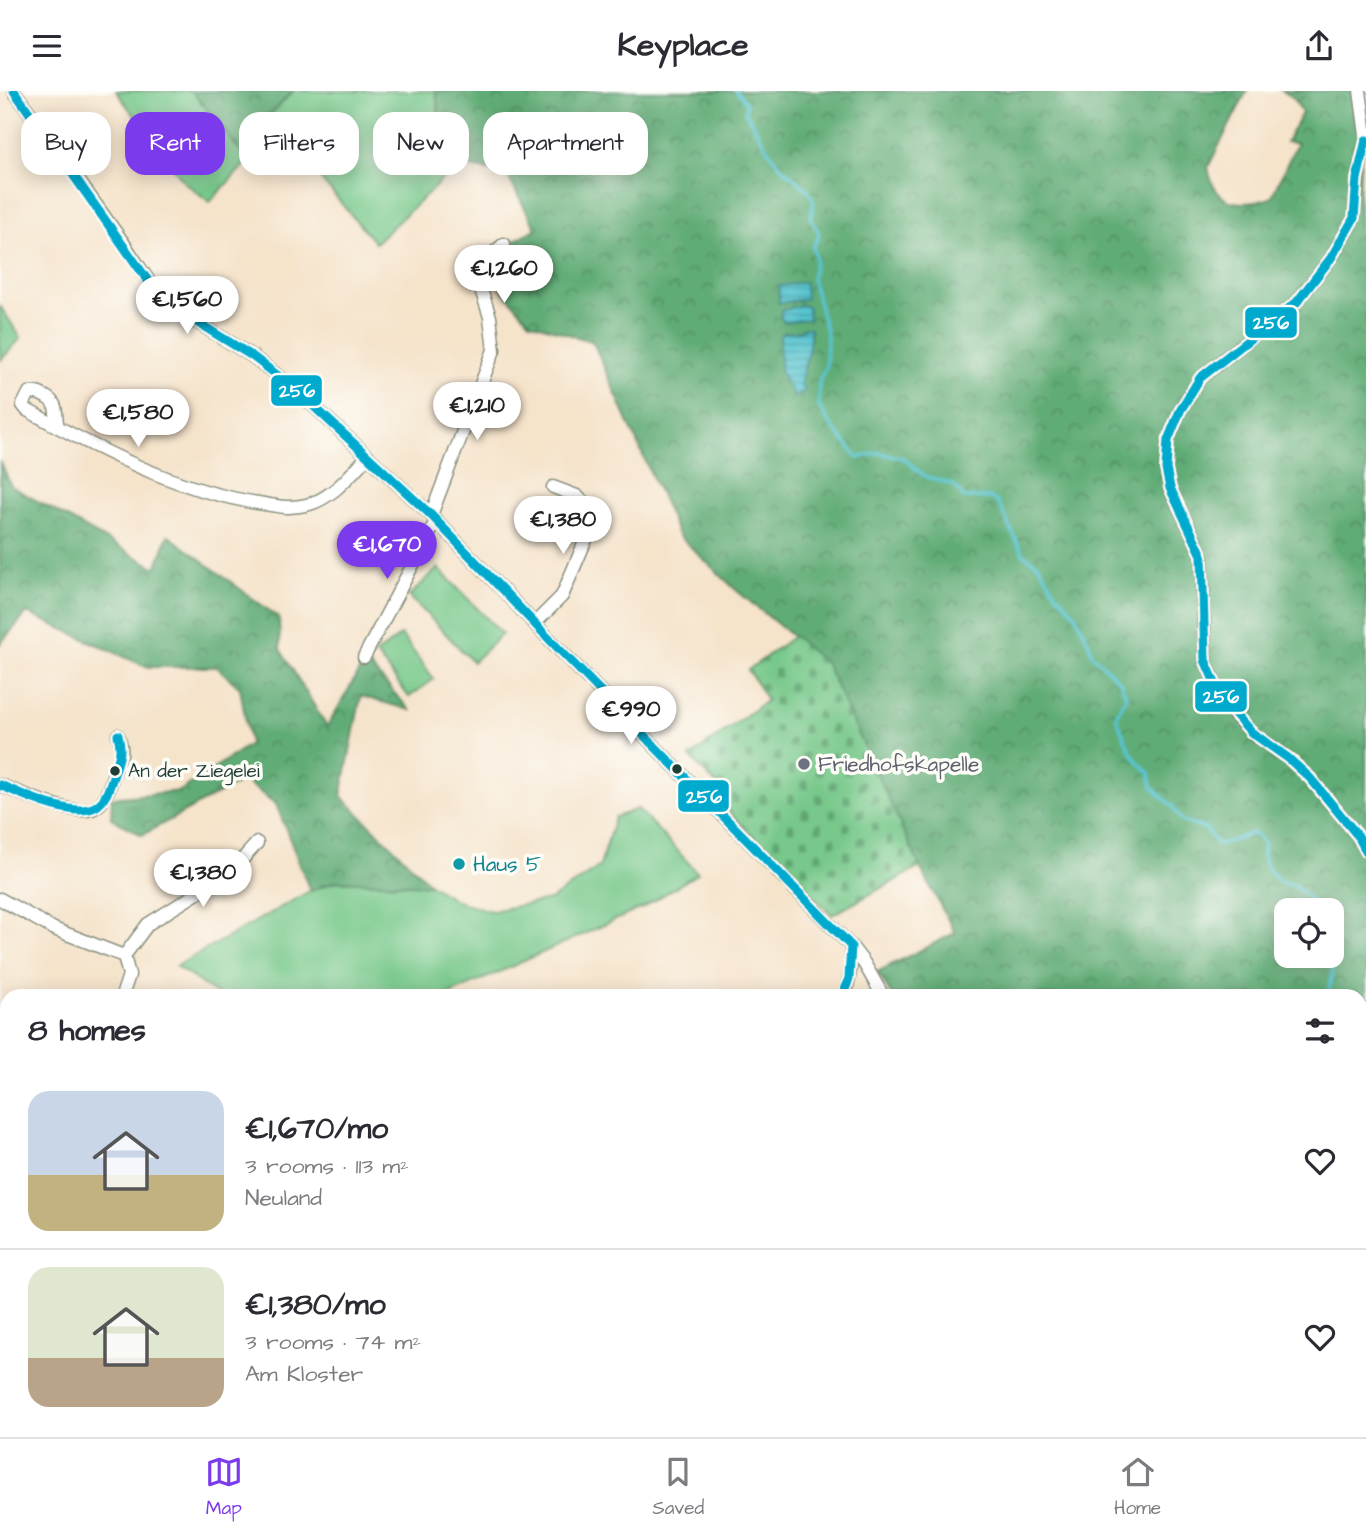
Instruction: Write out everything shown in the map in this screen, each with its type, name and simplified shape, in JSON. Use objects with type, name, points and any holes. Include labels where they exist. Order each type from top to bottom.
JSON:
[{"type":"street","points":[[14,91],[158,295],[177,310],[252,356],[283,380],[434,518],[851,946],[879,989]]},
{"type":"street","points":[[1360,91],[1366,138],[1357,179],[1360,219],[1297,302],[1200,378],[1180,411],[1168,440],[1166,469],[1170,488],[1202,555],[1205,660],[1223,699],[1251,732],[1310,778],[1358,836],[1366,852]]},
{"type":"street","points":[[365,657],[434,518],[494,350],[490,317],[477,277],[481,264],[504,244]]},
{"type":"street","points":[[58,427],[145,470],[225,498],[286,508],[307,505],[325,498],[368,456]]},
{"type":"street","points":[[535,623],[562,596],[589,532],[584,503],[577,496],[554,487]]},
{"type":"street","points":[[0,785],[71,809],[94,809],[107,795],[123,750],[118,735]]},
{"type":"street","points":[[124,956],[148,923],[231,872],[257,843]]},
{"type":"street","points":[[0,898],[54,929],[124,956]]},
{"type":"street","points":[[845,989],[851,946]]},
{"type":"street","points":[[124,956],[129,975],[124,989]]},
{"type":"green space","points":[[116,91],[192,91],[209,112],[132,112]]},
{"type":"green space","points":[[192,91],[293,91],[273,112],[239,112],[239,150],[225,132],[225,112],[209,112]]},
{"type":"green space","points":[[293,91],[436,91],[439,112],[373,112],[373,175],[447,175],[375,243],[317,175],[359,175],[359,112],[273,112]]},
{"type":"green space","points":[[436,91],[1247,91],[1208,167],[1211,180],[1222,197],[1229,201],[1248,203],[1271,198],[1297,143],[1286,142],[1302,113],[1294,98],[1282,91],[1363,91],[1359,200],[1360,237],[1366,249],[1366,989],[888,989],[877,972],[955,933],[920,867],[826,664],[736,590],[678,535],[593,342],[530,322],[476,260],[536,229],[507,175],[648,175],[648,112],[483,112],[483,169],[469,167],[469,112],[439,112]],"holes":[[[810,328],[810,343],[801,385],[784,332],[798,333]]]},
{"type":"green space","points":[[225,132],[239,150],[239,171],[210,202],[179,175],[225,175]]},
{"type":"green space","points":[[0,306],[21,338],[0,361]]},
{"type":"green space","points":[[0,461],[11,486],[156,568],[168,535],[279,618],[280,649],[327,727],[365,661],[410,710],[361,696],[341,796],[431,885],[336,881],[310,891],[276,804],[243,780],[142,835],[111,818],[112,798],[180,791],[250,744],[240,688],[217,667],[147,667],[27,613],[0,644]]},
{"type":"green space","points":[[438,568],[502,634],[473,662],[409,596]]},
{"type":"green space","points":[[401,635],[434,679],[409,697],[376,654]]},
{"type":"green space","points":[[794,636],[826,664],[920,867],[832,915],[717,800],[724,792],[690,757],[767,700],[748,670]]},
{"type":"green space","points":[[638,809],[698,873],[644,907],[462,989],[209,989],[176,966],[310,891],[336,881],[431,885],[457,901],[491,911],[550,900],[600,866],[615,817]]},
{"type":"water","points":[[805,282],[806,299],[779,303],[779,286]]},
{"type":"water","points":[[801,305],[808,307],[809,319],[784,322],[781,311]]},
{"type":"water","points":[[810,328],[809,350],[801,385],[805,390],[794,397],[780,370],[780,335]]},
{"type":"waterway","points":[[736,91],[746,103],[745,111],[768,150],[780,166],[808,190],[814,202],[811,218],[819,237],[813,247],[816,258],[812,278],[827,335],[826,367],[819,381],[819,406],[830,424],[858,458],[878,453],[903,458],[924,476],[954,485],[964,498],[991,498],[998,503],[1023,554],[1038,564],[1056,593],[1075,614],[1092,654],[1121,683],[1126,696],[1116,716],[1132,754],[1150,773],[1152,787],[1172,806],[1182,821],[1206,829],[1217,844],[1254,833],[1264,843],[1267,867],[1284,884],[1293,884],[1308,898]]},
{"type":"waterway","points":[[1329,989],[1333,968]]},
{"type":"transit line","name":"256","points":[[14,91],[158,295],[177,310],[252,356],[294,388],[431,515],[851,946],[849,978],[845,989]]},
{"type":"transit line","name":"256","points":[[1366,140],[1357,179],[1354,218],[1331,258],[1297,302],[1200,378],[1180,411],[1168,440],[1166,469],[1170,488],[1202,555],[1205,660],[1222,699],[1251,732],[1288,758],[1310,778],[1358,836],[1366,851]]},
{"type":"transit line","name":"256","points":[[0,785],[49,804],[77,810],[89,809],[98,805],[106,796],[119,756],[118,735]]},
{"type":"place","name":"Friedhofskapelle","points":[[804,764]]},
{"type":"place","name":"An der Ziegelei","points":[[115,771]]},
{"type":"place","name":"Haus 5","points":[[459,864]]}]
